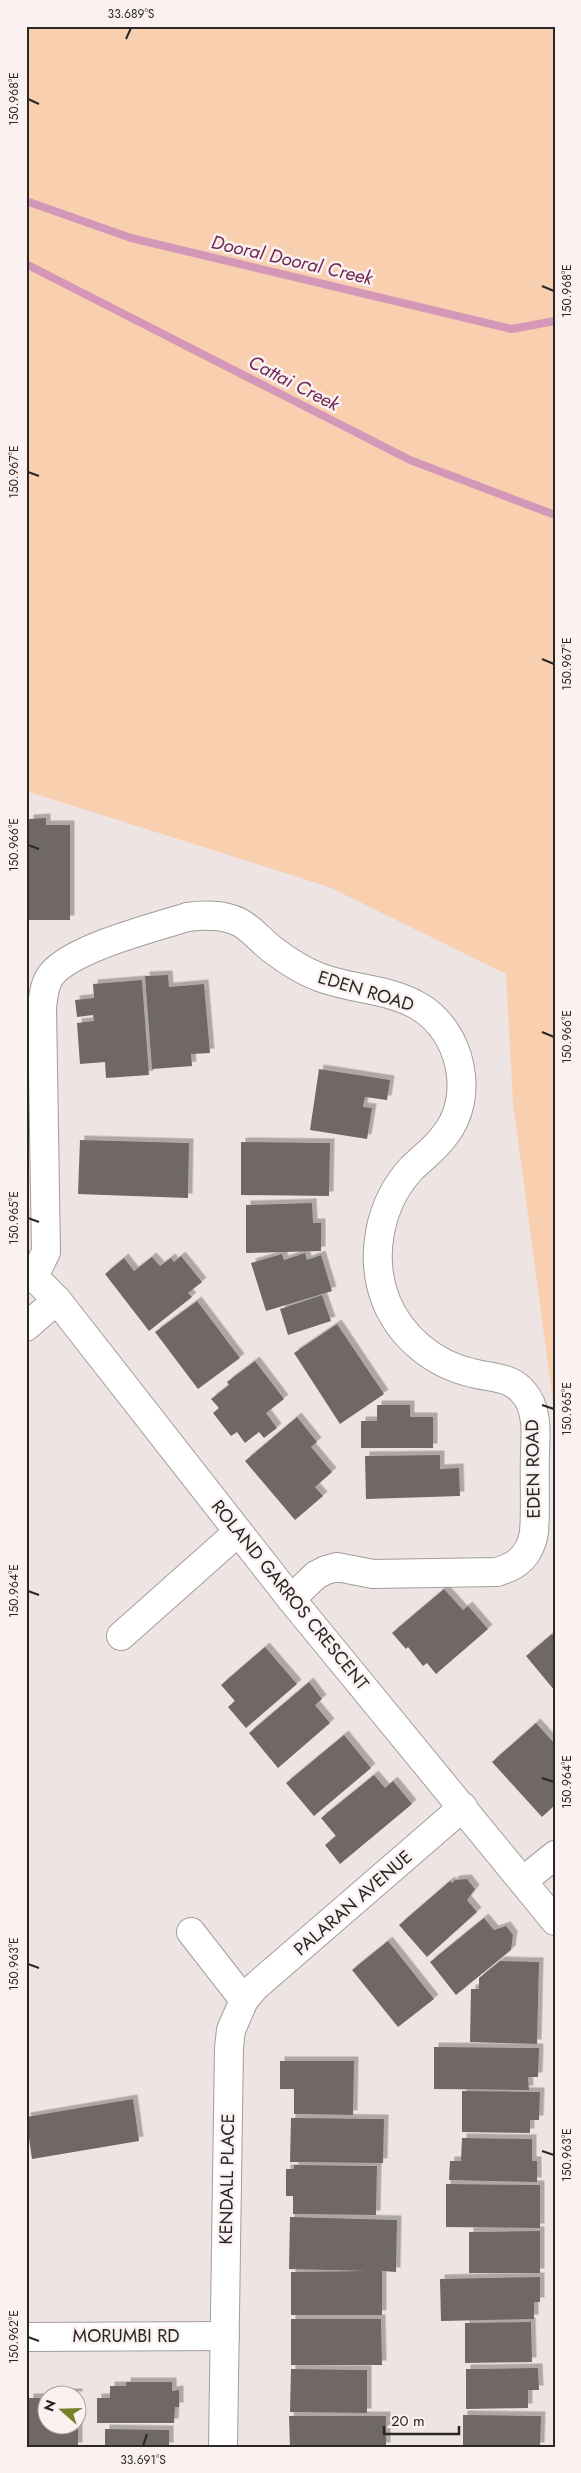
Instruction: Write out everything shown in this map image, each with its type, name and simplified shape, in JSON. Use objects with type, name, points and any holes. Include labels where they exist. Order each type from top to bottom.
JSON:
[{"type":"street","name":"EDEN ROAD","points":[[30,1273],[46,1252],[42,1008],[45,989],[50,977],[69,959],[186,917],[202,915],[222,917],[239,922],[273,950],[315,975],[340,985],[366,988],[405,999],[423,1008],[442,1027],[452,1042],[460,1063],[462,1087],[458,1109],[446,1134],[409,1171],[396,1189],[384,1214],[378,1237],[380,1283],[395,1318],[426,1353],[454,1368],[509,1380],[525,1394],[535,1417],[533,1540],[521,1560],[510,1568],[498,1572],[373,1574],[337,1567],[326,1570],[316,1576],[290,1599]]},
{"type":"street","name":"ROLAND GARROS CRESCENT","points":[[30,1273],[57,1300],[290,1599],[555,1921]]},
{"type":"street","points":[[26,1327],[57,1300]]},
{"type":"street","points":[[121,1636],[238,1532]]},
{"type":"street","name":"PALARAN AVENUE","points":[[244,2000],[255,1987],[463,1807]]},
{"type":"street","points":[[523,1881],[555,1855]]},
{"type":"street","points":[[191,1932],[244,2000]]},
{"type":"street","name":"KENDALL PLACE","points":[[223,2447],[229,2048],[231,2030],[244,2000]]},
{"type":"street","name":"MORUMBI RD","points":[[26,2336],[225,2336]]},
{"type":"shaded area","points":[[26,26],[555,26],[555,1417],[513,1103],[506,974],[329,887],[26,791]]},
{"type":"building","points":[[46,818],[46,825],[70,825],[70,920],[29,920],[29,819]]},
{"type":"building","points":[[168,975],[169,987],[204,984],[210,1053],[191,1054],[192,1066],[152,1069],[145,976]]},
{"type":"building","points":[[142,980],[149,1075],[106,1078],[105,1062],[80,1064],[77,1023],[94,1021],[93,1015],[77,1017],[75,1000],[94,998],[93,984]]},
{"type":"building","points":[[319,1069],[390,1080],[387,1100],[365,1097],[363,1107],[372,1108],[367,1139],[310,1130]]},
{"type":"building","points":[[80,1140],[189,1143],[188,1198],[78,1194]]},
{"type":"building","points":[[241,1142],[330,1143],[329,1196],[241,1195]]},
{"type":"building","points":[[312,1203],[313,1223],[321,1223],[321,1251],[246,1253],[246,1205]]},
{"type":"building","points":[[305,1253],[307,1260],[321,1255],[332,1291],[266,1311],[251,1263],[282,1254],[284,1260]]},
{"type":"building","points":[[181,1256],[202,1282],[188,1293],[192,1297],[149,1331],[105,1274],[124,1258],[134,1271],[152,1257],[160,1266],[171,1258],[174,1262]]},
{"type":"building","points":[[322,1295],[331,1321],[288,1335],[280,1309]]},
{"type":"building","points":[[197,1301],[240,1358],[198,1389],[155,1332]]},
{"type":"building","points":[[337,1324],[384,1394],[340,1424],[294,1353]]},
{"type":"building","points":[[255,1361],[284,1399],[266,1413],[277,1428],[264,1438],[259,1432],[245,1443],[237,1432],[231,1436],[213,1413],[219,1408],[211,1399],[229,1385],[227,1382]]},
{"type":"building","points":[[377,1405],[410,1405],[410,1417],[433,1417],[433,1448],[361,1448],[361,1421],[377,1421]]},
{"type":"building","points":[[297,1417],[317,1442],[311,1447],[332,1472],[315,1487],[323,1496],[295,1520],[245,1461]]},
{"type":"building","points":[[440,1455],[440,1469],[459,1468],[460,1496],[366,1499],[365,1456]]},
{"type":"building","points":[[444,1589],[463,1610],[468,1606],[488,1629],[436,1674],[427,1663],[423,1666],[408,1647],[406,1649],[392,1633]]},
{"type":"building","points":[[552,1634],[555,1637],[555,1691],[526,1656]]},
{"type":"building","points":[[265,1647],[297,1684],[246,1728],[228,1707],[235,1701],[221,1685]]},
{"type":"building","points":[[309,1682],[322,1699],[315,1705],[330,1723],[278,1768],[249,1733]]},
{"type":"building","points":[[536,1723],[555,1744],[555,1805],[542,1817],[492,1762]]},
{"type":"building","points":[[344,1735],[371,1768],[314,1816],[286,1783]]},
{"type":"building","points":[[374,1775],[385,1788],[393,1781],[412,1804],[340,1864],[325,1845],[336,1836],[321,1818]]},
{"type":"building","points":[[467,1879],[475,1889],[467,1900],[477,1912],[427,1957],[399,1925],[450,1881],[452,1883],[455,1880]]},
{"type":"building","points":[[484,1918],[494,1930],[506,1926],[513,1935],[511,1950],[456,1995],[430,1962]]},
{"type":"building","points":[[388,1941],[434,1999],[398,2027],[352,1970]]},
{"type":"building","points":[[500,1961],[539,1962],[537,2044],[470,2042],[471,1989],[479,1989],[479,1978]]},
{"type":"building","points":[[434,2047],[539,2048],[538,2077],[528,2077],[529,2090],[434,2089]]},
{"type":"building","points":[[280,2061],[354,2061],[353,2115],[294,2114],[294,2089],[280,2089]]},
{"type":"building","points":[[462,2091],[540,2092],[539,2120],[530,2120],[530,2133],[462,2132]]},
{"type":"building","points":[[133,2099],[139,2141],[32,2159],[26,2117]]},
{"type":"building","points":[[291,2118],[384,2119],[383,2163],[290,2162]]},
{"type":"building","points":[[462,2138],[532,2139],[532,2161],[537,2161],[537,2182],[449,2180],[450,2161],[461,2161]]},
{"type":"building","points":[[294,2165],[377,2166],[376,2215],[293,2214],[293,2196],[286,2196],[286,2169],[294,2169]]},
{"type":"building","points":[[446,2184],[540,2185],[540,2228],[446,2227]]},
{"type":"building","points":[[290,2217],[397,2220],[396,2272],[382,2271],[382,2315],[291,2315],[291,2272],[367,2271],[289,2269]]},
{"type":"building","points":[[540,2231],[540,2273],[469,2273],[469,2232]]},
{"type":"building","points":[[540,2277],[540,2302],[534,2302],[534,2319],[441,2321],[440,2279]]},
{"type":"building","points":[[291,2319],[381,2319],[382,2365],[291,2365]]},
{"type":"building","points":[[531,2322],[532,2362],[465,2363],[465,2323]]},
{"type":"building","points":[[538,2368],[539,2390],[528,2390],[528,2408],[466,2409],[466,2369]]},
{"type":"building","points":[[291,2369],[367,2370],[367,2413],[290,2412]]},
{"type":"building","points":[[126,2382],[172,2382],[172,2391],[179,2390],[179,2407],[175,2407],[174,2423],[97,2423],[97,2398],[110,2398],[110,2386],[126,2386]]},
{"type":"building","points":[[29,2398],[38,2398],[38,2436],[78,2436],[78,2447],[28,2447]]},
{"type":"building","points":[[463,2415],[541,2416],[540,2447],[463,2447]]},
{"type":"building","points":[[289,2416],[386,2416],[386,2447],[290,2447]]},
{"type":"building","points":[[105,2429],[169,2430],[169,2447],[105,2447]]},
{"type":"waterway","name":"Dooral Dooral Creek","points":[[26,201],[131,238],[512,329],[555,321]]},
{"type":"waterway","name":"Cattai Creek","points":[[26,264],[410,460],[555,515]]}]
